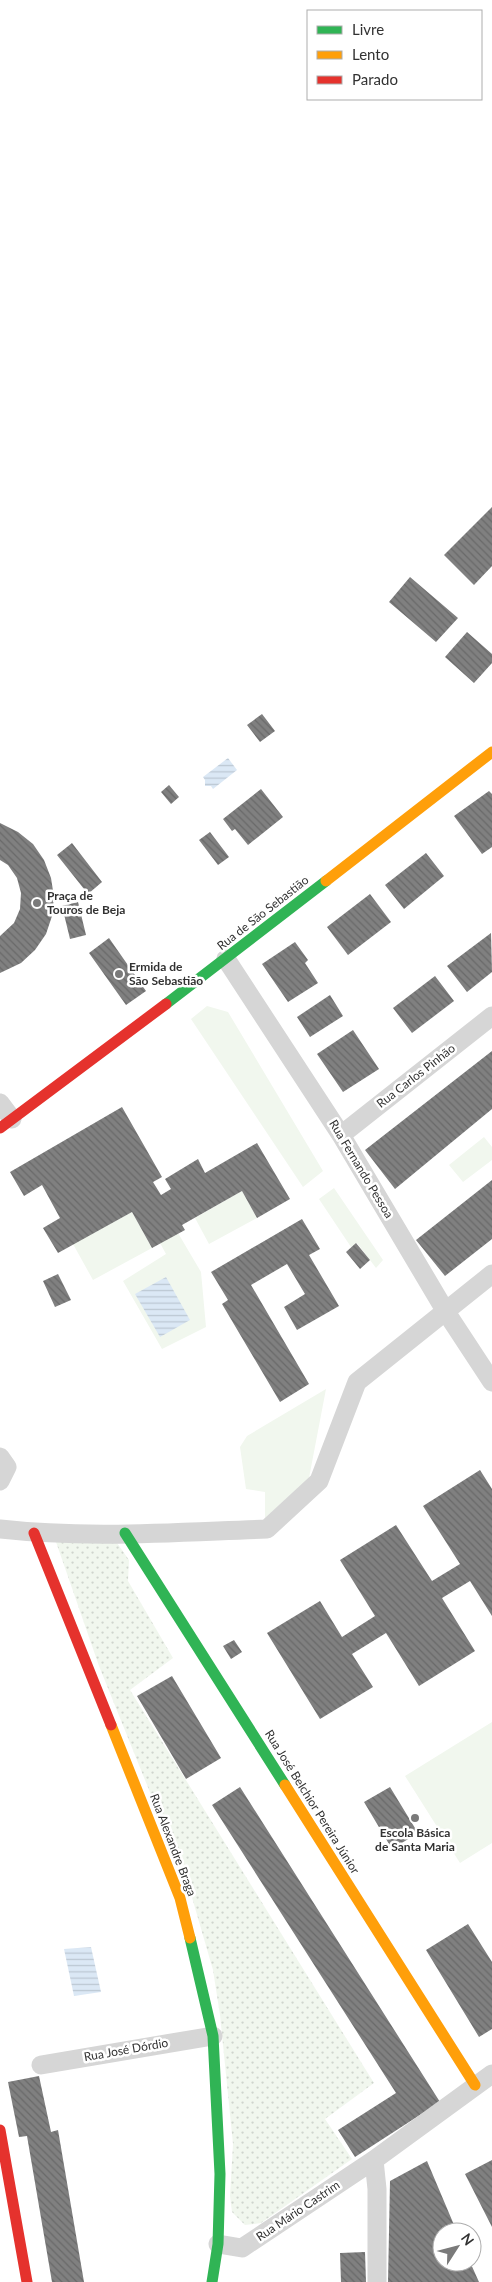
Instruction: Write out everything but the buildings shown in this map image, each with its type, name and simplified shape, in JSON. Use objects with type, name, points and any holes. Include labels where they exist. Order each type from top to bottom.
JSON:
[{"type":"street","name":"Rua de São Sebastião","points":[[6,1123],[226,959],[492,752]]},
{"type":"street","name":"Rua Fernando Pessoa","points":[[226,959],[341,1135],[446,1312],[492,1382]]},
{"type":"street","name":"Rua Carlos Pinhão","points":[[341,1135],[492,1016]]},
{"type":"street","points":[[0,1104],[6,1123]]},
{"type":"street","points":[[0,1529],[34,1533],[125,1533],[267,1529],[319,1481],[357,1382],[492,1274]]},
{"type":"street","name":"Rua Alexandre Braga","points":[[34,1533],[180,1898],[212,2036],[220,2174],[218,2244],[212,2282]]},
{"type":"street","name":"Rua José Belchior Pereira Júnior","points":[[125,1533],[475,2085]]},
{"type":"street","name":"Rua José Dórdio","points":[[41,2065],[212,2036]]},
{"type":"street","name":"Rua Mário Castrim","points":[[218,2244],[242,2248],[374,2160],[492,2074]]},
{"type":"street","points":[[0,2130],[8,2216],[27,2282]]},
{"type":"street","points":[[374,2160],[377,2189],[377,2282]]},
{"type":"shaded area","points":[[228,758],[237,770],[213,789],[211,786],[205,786],[203,777]]},
{"type":"shaded area","points":[[207,1006],[228,1012],[323,1171],[303,1187],[191,1019]]},
{"type":"shaded area","points":[[484,1137],[492,1147],[492,1160],[463,1182],[449,1165]]},
{"type":"shaded area","points":[[334,1188],[383,1260],[376,1268],[357,1243],[351,1247],[319,1199]]},
{"type":"shaded area","points":[[242,1191],[257,1218],[209,1244],[195,1218]]},
{"type":"shaded area","points":[[132,1212],[152,1248],[93,1280],[73,1244]]},
{"type":"shaded area","points":[[178,1233],[201,1272],[206,1327],[162,1349],[123,1281],[166,1254],[160,1243]]},
{"type":"shaded area","points":[[166,1277],[190,1320],[160,1337],[135,1294]]},
{"type":"shaded area","points":[[326,1389],[309,1478],[265,1518],[265,1492],[246,1489],[240,1447],[247,1436]]},
{"type":"shaded area","points":[[115,1540],[129,1560],[128,1581],[173,1658],[130,1690],[374,2083],[325,2119],[352,2159],[261,2223],[245,2225],[232,2212],[230,2196],[233,2144],[220,2015],[213,1970],[191,1894],[99,1666],[56,1542]]},
{"type":"shaded area","points":[[492,1722],[492,1843],[460,1863],[405,1776]]},
{"type":"shaded area","points":[[91,1947],[101,1992],[74,1996],[64,1949]]},
{"type":"traffic: fast","points":[[166,1004],[326,881]]},
{"type":"traffic: fast","points":[[125,1533],[285,1785]]},
{"type":"traffic: fast","points":[[190,1938],[213,2036],[220,2174],[218,2244],[212,2282]]},
{"type":"traffic: slow","points":[[326,881],[492,752]]},
{"type":"traffic: slow","points":[[111,1725],[180,1898],[190,1938]]},
{"type":"traffic: slow","points":[[285,1785],[475,2085]]},
{"type":"traffic: jam","points":[[0,1128],[166,1004]]},
{"type":"traffic: jam","points":[[34,1533],[111,1725]]},
{"type":"traffic: jam","points":[[0,2130],[27,2282]]},
{"type":"place","name":"Praça de Touros de Beja","points":[[37,903]]},
{"type":"place","name":"Ermida de São Sebastião","points":[[119,974]]},
{"type":"place","name":"Escola Básica de Santa Maria","points":[[415,1818]]}]
